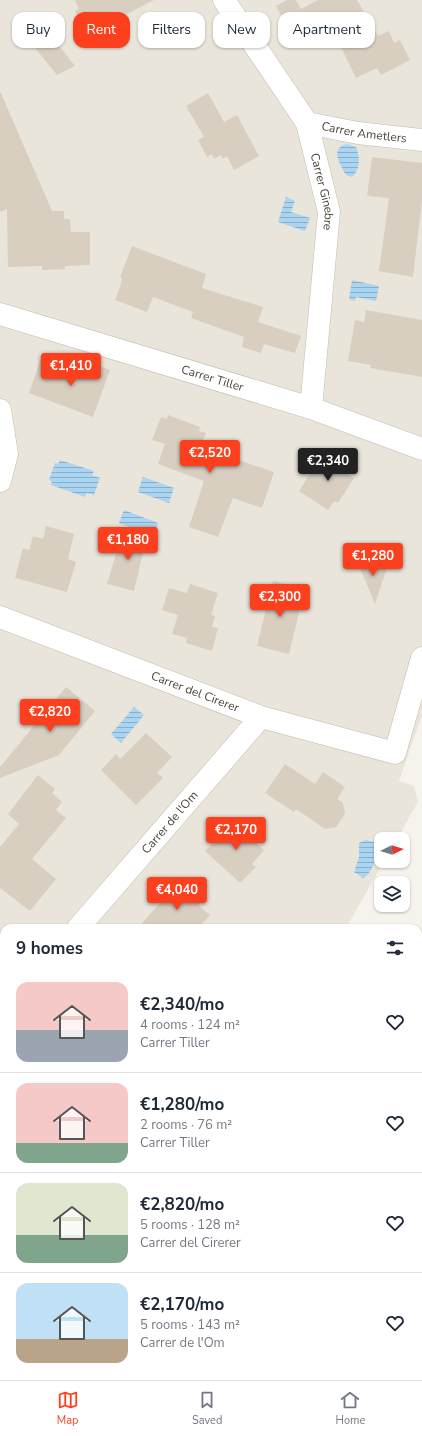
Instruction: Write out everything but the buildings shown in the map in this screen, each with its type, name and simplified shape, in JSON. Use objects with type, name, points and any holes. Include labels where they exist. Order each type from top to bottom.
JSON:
[{"type":"street","name":"Carrer Ginebre","points":[[224,0],[307,123],[329,212],[311,408]]},
{"type":"street","name":"Carrer Ametlers","points":[[307,123],[358,133],[422,140]]},
{"type":"street","name":"Carrer Tiller","points":[[0,314],[311,408],[422,449]]},
{"type":"street","points":[[0,410],[7,454],[0,481]]},
{"type":"street","name":"Carrer del Cirerer","points":[[0,617],[261,716],[395,753],[422,658]]},
{"type":"street","name":"Carrer de l'Om","points":[[81,924],[261,716]]},
{"type":"shaded area","points":[[0,0],[422,0],[422,715],[399,781],[414,786],[418,802],[401,832],[374,832],[374,868],[380,868],[374,876],[374,879],[348,924],[0,924]]},
{"type":"water","points":[[347,144],[356,147],[358,155],[358,167],[352,177],[346,175],[341,166],[337,153],[338,149]]},
{"type":"water","points":[[286,197],[295,201],[291,212],[310,218],[305,231],[278,222]]},
{"type":"water","points":[[352,280],[379,286],[376,301],[356,297],[355,301],[349,299]]},
{"type":"water","points":[[60,460],[94,471],[92,475],[100,478],[94,495],[87,493],[85,497],[51,485],[52,481],[49,480],[55,463],[58,464]]},
{"type":"water","points":[[143,477],[174,488],[169,503],[138,492]]},
{"type":"water","points":[[124,510],[158,523],[155,532],[157,537],[153,540],[149,538],[149,534],[119,523]]},
{"type":"water","points":[[134,707],[144,715],[121,743],[111,734]]},
{"type":"water","points":[[366,840],[374,842],[374,862],[370,872],[363,878],[354,872],[359,857],[359,843]]}]
